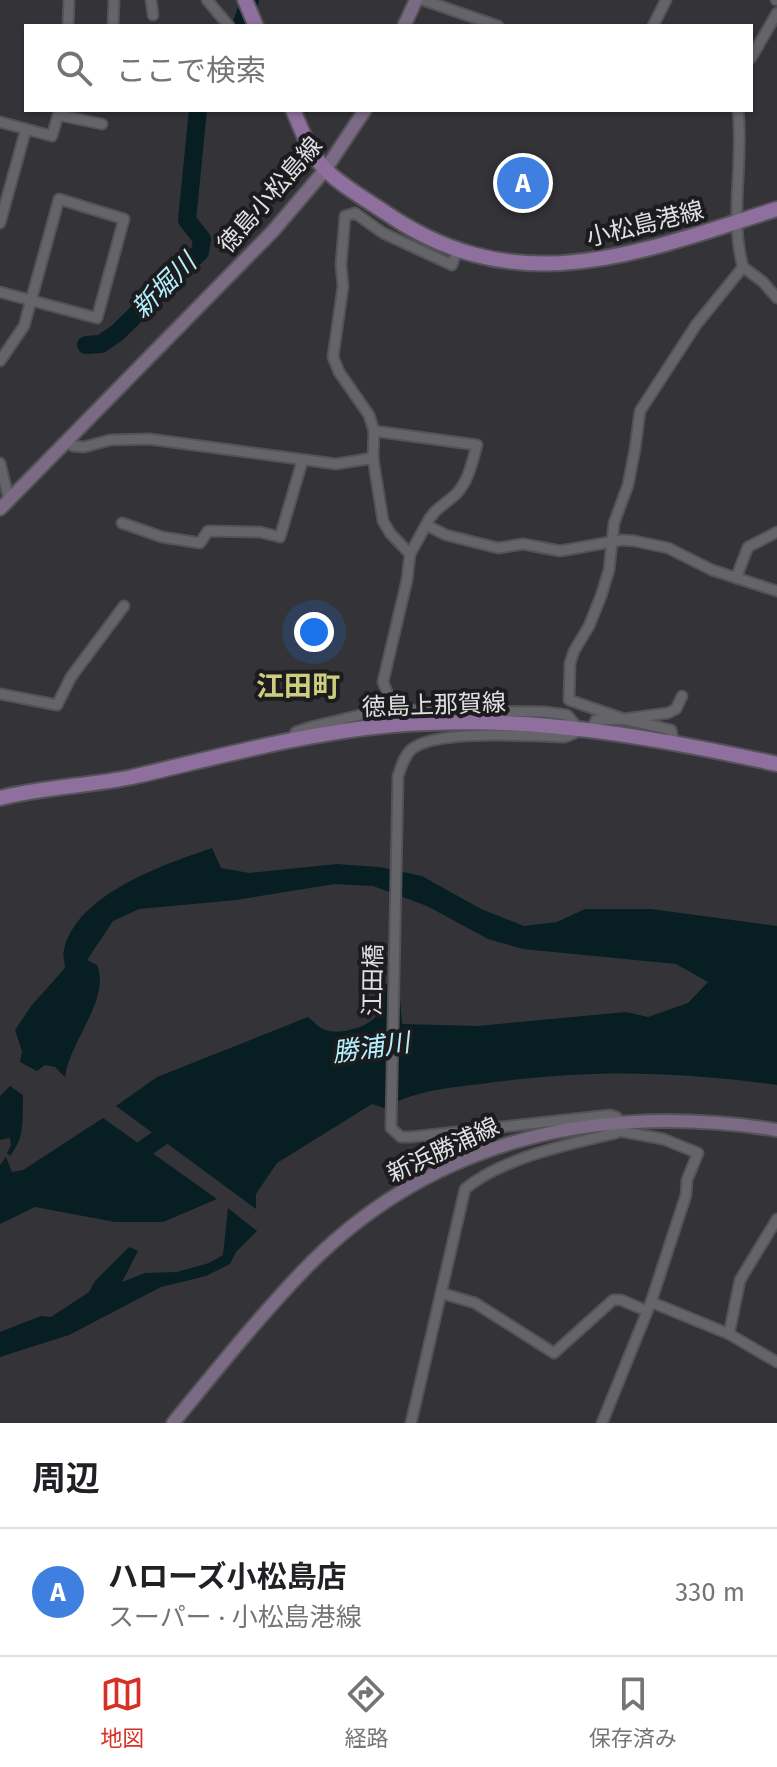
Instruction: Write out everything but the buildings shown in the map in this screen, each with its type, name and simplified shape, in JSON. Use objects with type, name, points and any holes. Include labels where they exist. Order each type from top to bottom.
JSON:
[{"type":"main road","points":[[245,0],[254,22]]},
{"type":"main road","points":[[405,24],[416,0]]},
{"type":"main road","name":"小松島港線","points":[[294,112],[309,147],[325,170],[394,219],[457,249],[494,259],[545,265],[590,262],[634,254],[777,209]]},
{"type":"main road","name":"徳島小松島線","points":[[4,504],[273,231],[325,170],[364,112]]},
{"type":"main road","name":"徳島上那賀線","points":[[0,798],[128,778],[291,741],[376,727],[433,723],[585,728],[777,764]]},
{"type":"main road","name":"新浜勝浦線","points":[[173,1423],[304,1270],[390,1197],[464,1158],[519,1139],[599,1123],[620,1127],[693,1120],[777,1130]]},
{"type":"street","points":[[68,24],[69,0]]},
{"type":"street","points":[[113,24],[114,0]]},
{"type":"street","points":[[151,0],[153,15]]},
{"type":"street","points":[[207,0],[227,24]]},
{"type":"street","points":[[423,0],[492,24]]},
{"type":"street","points":[[654,24],[666,0]]},
{"type":"street","points":[[753,55],[777,13]]},
{"type":"street","points":[[738,112],[741,150],[737,222],[743,267],[777,298]]},
{"type":"street","points":[[0,122],[52,136],[58,115],[102,124]]},
{"type":"street","points":[[0,223],[26,129]]},
{"type":"street","points":[[0,178],[11,182]]},
{"type":"street","points":[[0,292],[32,300],[97,318],[124,219],[59,199],[32,300],[24,326],[0,361]]},
{"type":"street","points":[[410,554],[383,521],[373,458],[374,431],[369,415],[339,372],[333,357],[343,286],[341,265],[345,216],[355,213],[383,233],[452,265],[457,249]]},
{"type":"street","points":[[674,743],[671,730],[624,719],[569,700],[570,663],[595,616],[609,570],[618,508],[628,485],[640,411],[696,325],[743,267]]},
{"type":"street","points":[[374,431],[477,445],[467,479],[456,494],[436,509],[410,554],[407,580],[383,682],[393,707]]},
{"type":"street","points":[[66,441],[73,446],[84,447],[110,440],[149,439],[302,462],[336,464],[373,458]]},
{"type":"street","points":[[122,523],[162,537],[200,543],[208,531],[260,532],[280,537],[302,462]]},
{"type":"street","points":[[0,463],[4,504]]},
{"type":"street","points":[[426,525],[446,535],[498,548],[523,544],[560,551],[622,540],[668,548],[712,570],[777,591]]},
{"type":"street","points":[[736,578],[748,547],[777,532]]},
{"type":"street","points":[[0,694],[57,705],[71,677],[124,606]]},
{"type":"street","points":[[624,719],[668,713],[676,709],[682,696]]},
{"type":"street","points":[[291,741],[296,732],[311,727],[393,707],[409,710],[545,712],[567,715],[585,728]]},
{"type":"street","name":"江田橋","points":[[620,1127],[616,1117],[610,1115],[401,1137],[391,1128],[389,1112],[398,776],[411,750],[420,744],[464,737],[565,737],[596,720],[624,719]]},
{"type":"street","points":[[411,1423],[465,1189],[500,1169],[620,1127],[698,1153],[649,1306],[602,1423]]},
{"type":"street","points":[[729,1334],[740,1280],[777,1219]]},
{"type":"street","points":[[441,1293],[475,1303],[554,1353],[613,1300],[621,1300],[649,1306],[729,1334],[777,1362]]},
{"type":"water","points":[[212,848],[221,868],[249,873],[337,864],[379,867],[422,876],[481,909],[524,926],[557,922],[585,909],[651,909],[777,926],[777,1085],[668,1075],[562,1075],[431,1091],[384,1108],[372,1104],[277,1163],[256,1194],[256,1209],[116,1106],[157,1077],[308,1017],[329,1031],[360,1027],[377,1015],[382,983],[399,986],[402,1024],[477,1026],[626,1012],[648,1017],[688,1003],[708,982],[676,964],[523,949],[488,939],[427,906],[373,886],[335,884],[236,900],[139,909],[113,921],[87,960],[97,965],[100,978],[98,992],[65,1077],[55,1067],[45,1065],[37,1071],[20,1062],[22,1051],[15,1030],[31,1006],[65,968],[64,950],[72,930],[86,913],[125,884]]},
{"type":"water","points":[[10,1086],[23,1095],[23,1120],[21,1134],[10,1156],[7,1153],[10,1138],[0,1140],[0,1096]]},
{"type":"water","points":[[103,1118],[217,1199],[163,1222],[115,1222],[35,1207],[0,1224],[0,1165],[6,1157],[12,1172],[23,1170]]},
{"type":"water","points":[[228,1208],[257,1231],[236,1252],[230,1264],[206,1276],[161,1287],[69,1335],[0,1357],[0,1332],[41,1316],[51,1317],[89,1292],[95,1281],[129,1247],[138,1251],[122,1282],[145,1273],[177,1272],[209,1263],[223,1255]]},
{"type":"waterway","name":"新堀川","points":[[242,24],[250,0]]},
{"type":"waterway","name":"新堀川","points":[[86,345],[101,344],[117,333],[200,252],[202,239],[187,220],[198,112]]},
{"type":"waterway","name":"勝浦川","points":[[125,1162],[180,1124]]},
{"type":"place","name":"ハローズ小松島店","points":[[523,183]]},
{"type":"district","name":"江田町","points":[[298,686]]}]
